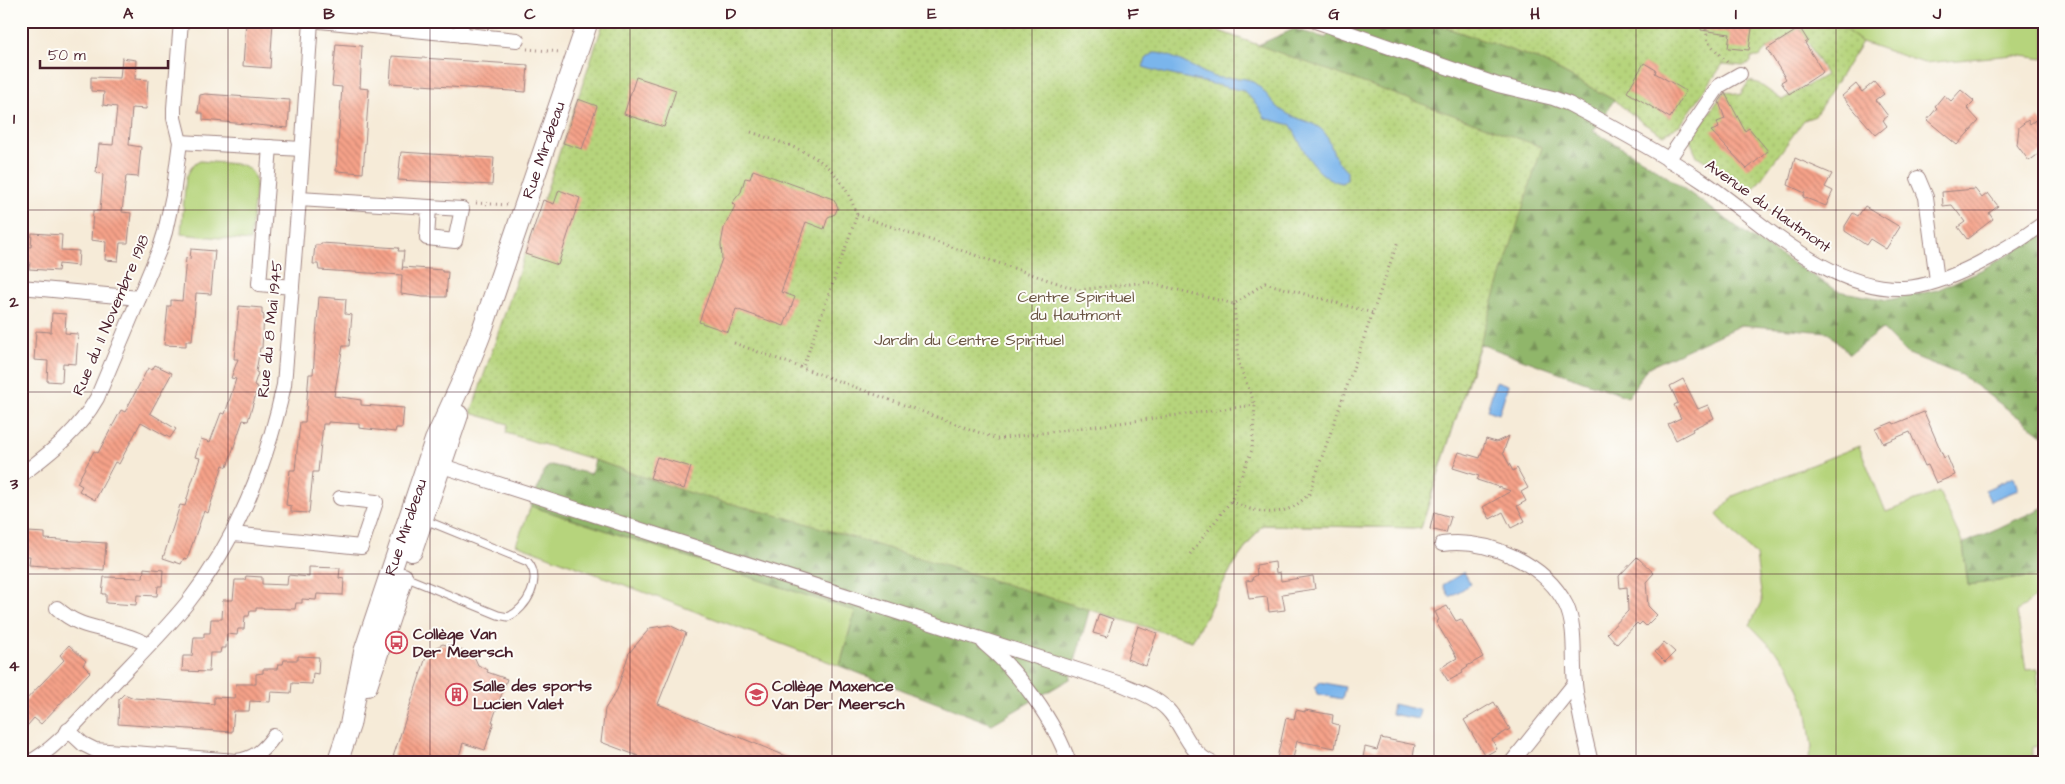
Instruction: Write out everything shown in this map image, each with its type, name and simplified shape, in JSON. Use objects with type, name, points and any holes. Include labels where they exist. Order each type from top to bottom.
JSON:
[{"type":"main road","name":"Rue Mirabeau","points":[[337,763],[350,725],[368,684],[397,574],[434,464],[438,432],[460,386],[480,336],[588,21]]},
{"type":"street","name":"Rue du 11 Novembre 1918","points":[[21,475],[62,444],[86,416],[97,398],[160,248],[173,194],[180,142],[174,118],[174,108],[181,21]]},
{"type":"street","name":"Rue du 8 Mai 1945","points":[[28,763],[43,754],[68,730],[188,602],[233,534],[259,473],[284,385],[311,21]]},
{"type":"street","points":[[320,21],[461,28],[518,40]]},
{"type":"street","name":"Avenue du Hautmont","points":[[1315,21],[1498,85],[1553,98],[1569,104],[1703,181],[1807,256],[1833,271],[1860,281],[1893,288],[1915,287],[1968,268],[2014,244],[2044,223]]},
{"type":"street","points":[[1668,160],[1719,86],[1740,74]]},
{"type":"street","points":[[180,142],[302,149]]},
{"type":"street","points":[[270,148],[259,284],[292,287]]},
{"type":"street","points":[[1918,178],[1926,196],[1937,280]]},
{"type":"street","points":[[299,199],[462,209],[455,241],[427,238],[429,207]]},
{"type":"street","points":[[21,287],[139,298]]},
{"type":"street","points":[[434,464],[1122,684],[1150,697],[1169,710],[1194,750],[1212,763]]},
{"type":"street","points":[[233,534],[362,547],[376,502],[340,498]]},
{"type":"street","points":[[1442,544],[1455,542],[1480,546],[1513,557],[1536,571],[1554,587],[1566,605],[1570,619],[1574,683],[1591,763]]},
{"type":"street","points":[[57,608],[64,615],[80,624],[127,636],[149,645]]},
{"type":"street","points":[[978,638],[1006,665],[1036,702],[1061,743],[1069,763]]},
{"type":"street","points":[[1511,763],[1574,683]]},
{"type":"street","points":[[68,730],[83,744],[95,750],[204,761],[236,761],[252,758],[268,745],[274,736]]},
{"type":"lane","points":[[397,574],[498,615],[508,617],[521,609],[531,592],[535,574],[528,562],[417,517]]},
{"type":"path","points":[[1712,21],[1706,28],[1708,42],[1728,63]]},
{"type":"path","points":[[518,40],[522,48],[564,52]]},
{"type":"path","points":[[751,132],[810,153],[837,174],[850,194],[858,215],[803,368]]},
{"type":"path","points":[[462,209],[477,203],[510,206]]},
{"type":"path","points":[[858,215],[1078,290],[1147,282],[1234,304],[1266,283],[1373,314]]},
{"type":"path","points":[[1231,501],[1244,508],[1268,514],[1293,507],[1309,494],[1398,241]]},
{"type":"path","points":[[1190,554],[1231,501],[1252,450],[1256,405],[1239,364],[1234,304]]},
{"type":"path","points":[[734,342],[997,439],[1256,405]]},
{"type":"green space","name":"Centre Spirituel du Hautmont","points":[[604,21],[1191,21],[1542,147],[1421,528],[1262,525],[1233,565],[1192,641],[795,520],[690,493],[595,460],[506,433],[508,424],[471,413]]},
{"type":"green space","name":"Centre Spirituel du Hautmont","points":[[1191,21],[1258,45],[1294,29],[1326,38],[1336,21],[1427,21],[1540,60],[1614,100],[1593,131],[1645,161],[1758,242],[1838,291],[1888,300],[1937,290],[1981,270],[2044,232],[2044,436],[1961,375],[1906,353],[1882,329],[1849,354],[1828,332],[1741,325],[1647,368],[1628,397],[1480,344],[1421,528],[1262,525],[1233,565],[1192,641],[1090,608],[1070,679],[992,724],[840,666],[855,611],[531,506],[545,469],[551,465],[591,474],[595,460],[690,493]]},
{"type":"green space","points":[[1427,21],[1833,21],[1862,42],[1815,116],[1804,120],[1751,193],[1722,171],[1697,156],[1690,140],[1725,91],[1740,95],[1749,81],[1758,83],[1782,100],[1826,75],[1800,28],[1767,49],[1759,57],[1751,57],[1751,62],[1743,66],[1723,64],[1681,124],[1663,135],[1643,123],[1614,100],[1540,60]]},
{"type":"green space","points":[[1833,21],[2044,21],[2044,59],[2014,55],[1924,63],[1862,42]]},
{"type":"green space","points":[[200,161],[236,164],[245,166],[252,172],[256,182],[250,241],[181,234],[186,177],[193,165]]},
{"type":"green space","points":[[1859,446],[1886,512],[1939,492],[1963,544],[1968,585],[2044,575],[2044,589],[2017,612],[2026,670],[2037,669],[2044,735],[2044,745],[2033,747],[2032,763],[1806,763],[1812,748],[1806,707],[1788,664],[1750,625],[1762,600],[1756,556],[1717,515],[1733,496]]},
{"type":"green space","points":[[531,506],[855,611],[840,666],[516,544]]},
{"type":"green space","points":[[2044,507],[2044,575],[1968,585],[1963,544]]},
{"type":"water","points":[[1154,53],[1167,55],[1214,77],[1245,79],[1255,83],[1281,110],[1316,125],[1324,132],[1337,160],[1347,171],[1347,179],[1342,183],[1324,175],[1310,161],[1291,125],[1265,118],[1258,106],[1244,91],[1143,67],[1146,59]]},
{"type":"water","points":[[1496,381],[1508,385],[1499,414],[1487,410]]},
{"type":"water","points":[[2014,477],[2018,490],[1990,501],[1985,490]]},
{"type":"water","points":[[1464,572],[1471,584],[1450,597],[1443,585]]},
{"type":"water","points":[[1320,682],[1345,687],[1342,699],[1317,694],[1315,688]]},
{"type":"water","points":[[1393,704],[1420,710],[1418,719],[1391,714]]},
{"type":"building","points":[[246,21],[273,21],[270,68],[243,66]]},
{"type":"building","points":[[1702,21],[1753,21],[1749,50],[1728,48],[1730,34],[1701,30]]},
{"type":"building","points":[[1800,28],[1808,41],[1805,43],[1823,72],[1789,94],[1781,82],[1786,79],[1767,49]]},
{"type":"building","points":[[336,44],[362,46],[360,88],[369,89],[363,173],[336,171],[342,87],[332,86]]},
{"type":"building","points":[[392,56],[528,65],[526,92],[390,83]]},
{"type":"building","points":[[122,58],[136,60],[135,79],[148,80],[146,109],[132,108],[129,145],[141,147],[138,177],[126,176],[122,212],[131,213],[128,243],[120,243],[118,261],[105,260],[106,242],[91,240],[93,211],[100,211],[103,174],[96,172],[99,144],[113,145],[117,107],[103,105],[104,92],[91,91],[91,77],[120,78]]},
{"type":"building","points":[[1644,63],[1656,70],[1655,73],[1686,91],[1670,118],[1627,92]]},
{"type":"building","points":[[636,77],[676,90],[664,127],[624,114]]},
{"type":"building","points":[[1874,82],[1884,94],[1876,100],[1888,116],[1883,120],[1887,126],[1876,135],[1842,96],[1856,84],[1862,92]]},
{"type":"building","points":[[1961,90],[1974,101],[1967,108],[1979,121],[1957,145],[1927,120],[1937,108],[1935,106],[1944,95],[1951,101]]},
{"type":"building","points":[[1725,93],[1745,131],[1749,128],[1768,151],[1747,169],[1711,131],[1719,128],[1717,122],[1725,119],[1719,102]]},
{"type":"building","points":[[200,95],[290,100],[288,128],[203,120],[203,113],[198,113]]},
{"type":"building","points":[[578,99],[597,106],[582,149],[563,143]]},
{"type":"building","points":[[2038,118],[2044,125],[2044,150],[2029,161],[2017,145],[2019,127],[2028,120],[2030,124]]},
{"type":"building","points":[[401,152],[494,158],[492,185],[398,180]]},
{"type":"building","points":[[1795,158],[1832,174],[1825,187],[1833,191],[1826,206],[1803,197],[1805,193],[1788,185]]},
{"type":"building","points":[[753,170],[833,199],[838,207],[835,214],[828,217],[824,229],[806,222],[781,292],[795,297],[784,326],[736,309],[728,332],[699,322],[722,259],[721,244],[724,228],[735,206],[732,203],[741,192],[745,178],[750,179]]},
{"type":"building","points":[[1975,189],[1982,198],[1988,193],[1998,206],[1989,213],[1993,219],[1967,239],[1958,227],[1965,222],[1952,205],[1943,206],[1942,192]]},
{"type":"building","points":[[559,190],[580,198],[558,265],[525,254],[543,200],[554,204]]},
{"type":"building","points":[[1865,206],[1900,227],[1886,249],[1870,239],[1866,245],[1845,231],[1845,226],[1853,213],[1858,216]]},
{"type":"building","points":[[32,233],[62,235],[61,250],[79,251],[78,266],[59,264],[58,271],[29,269],[30,262],[21,261],[21,246],[31,247]]},
{"type":"building","points":[[321,243],[399,248],[398,251],[404,251],[402,270],[403,267],[448,272],[446,297],[423,297],[401,294],[402,275],[319,270],[318,264],[313,264],[315,245],[320,245]]},
{"type":"building","points":[[191,249],[215,251],[211,294],[196,293],[192,341],[186,341],[186,346],[164,345],[168,306],[171,306],[171,300],[182,301],[186,258],[190,259]]},
{"type":"building","points":[[319,297],[346,299],[345,314],[352,315],[349,346],[343,346],[334,396],[361,400],[361,405],[404,408],[402,428],[396,428],[395,432],[359,428],[359,424],[328,422],[328,424],[323,424],[318,472],[313,472],[309,513],[291,512],[291,506],[286,505],[290,470],[295,470],[300,422],[305,422],[309,374],[313,374]]},
{"type":"building","points":[[239,306],[262,308],[262,314],[264,315],[262,348],[260,348],[256,372],[258,373],[254,385],[258,387],[248,421],[243,420],[227,467],[223,465],[208,513],[204,511],[187,559],[184,558],[181,564],[163,558],[180,505],[185,506],[200,458],[195,457],[201,439],[210,442],[221,413],[225,414],[236,379],[231,378],[238,359],[234,359]]},
{"type":"building","points":[[52,313],[66,314],[65,333],[78,334],[76,364],[63,363],[62,382],[47,381],[48,361],[34,360],[36,331],[51,332]]},
{"type":"building","points":[[155,365],[172,373],[150,413],[176,429],[170,438],[141,422],[119,464],[115,462],[95,500],[79,491],[82,486],[77,483],[94,451],[98,453],[121,410],[125,412],[148,368],[152,370]]},
{"type":"building","points":[[1683,379],[1698,409],[1708,405],[1714,418],[1692,429],[1693,431],[1676,440],[1668,424],[1681,418],[1674,405],[1678,403],[1670,386]]},
{"type":"building","points":[[1924,412],[1944,458],[1947,456],[1955,475],[1936,483],[1928,465],[1925,466],[1910,432],[1883,443],[1876,429]]},
{"type":"building","points":[[1509,436],[1503,453],[1513,471],[1517,468],[1528,488],[1521,492],[1526,501],[1517,506],[1525,521],[1511,528],[1503,512],[1490,519],[1483,507],[1511,491],[1477,480],[1479,476],[1453,468],[1459,452],[1480,458],[1486,439],[1496,442]]},
{"type":"building","points":[[657,457],[691,467],[684,489],[650,478]]},
{"type":"building","points":[[1434,512],[1451,517],[1446,533],[1430,529]]},
{"type":"building","points":[[28,532],[45,533],[45,539],[106,543],[104,570],[29,565],[30,556],[25,556]]},
{"type":"building","points":[[1637,557],[1654,573],[1646,582],[1648,606],[1657,615],[1646,626],[1642,622],[1639,625],[1637,623],[1617,644],[1607,633],[1628,611],[1627,587],[1620,588],[1619,576]]},
{"type":"building","points":[[1275,562],[1276,573],[1280,572],[1281,581],[1313,576],[1315,589],[1282,594],[1285,610],[1269,612],[1267,597],[1249,599],[1246,581],[1253,580],[1252,578],[1257,575],[1256,565]]},
{"type":"building","points":[[309,567],[340,568],[339,578],[344,579],[343,595],[317,594],[316,600],[302,599],[302,603],[296,603],[295,609],[256,608],[256,611],[250,611],[249,616],[245,616],[244,629],[238,629],[237,635],[227,634],[226,648],[221,648],[220,653],[210,653],[209,672],[182,671],[183,656],[192,656],[194,637],[204,637],[204,633],[210,633],[211,619],[222,619],[223,600],[233,600],[235,580],[245,580],[246,576],[262,577],[262,584],[287,585],[288,575],[309,577]]},
{"type":"building","points":[[144,568],[163,570],[162,586],[158,586],[157,596],[137,595],[136,605],[106,603],[106,594],[102,594],[104,577],[143,578]]},
{"type":"building","points":[[1447,606],[1456,621],[1461,619],[1483,657],[1467,666],[1462,671],[1463,673],[1448,681],[1440,668],[1457,658],[1436,622],[1439,620],[1435,612]]},
{"type":"building","points":[[1099,614],[1113,619],[1107,637],[1093,633]]},
{"type":"building","points":[[669,625],[686,633],[658,704],[803,763],[636,763],[638,756],[601,742],[605,709],[617,690],[629,653],[650,628]]},
{"type":"building","points":[[1138,626],[1157,633],[1146,666],[1127,659]]},
{"type":"building","points":[[1664,642],[1675,652],[1665,662],[1655,652]]},
{"type":"building","name":"Salle des sports Lucien Valet","points":[[443,644],[473,654],[478,665],[488,670],[487,672],[507,679],[492,722],[494,722],[485,750],[463,743],[457,763],[403,763],[395,760],[396,758],[393,757],[428,651]]},
{"type":"building","points":[[69,645],[86,661],[83,665],[90,672],[41,724],[34,718],[21,733],[21,705],[64,660],[60,655]]},
{"type":"building","points":[[298,656],[319,657],[318,674],[313,673],[312,684],[292,683],[291,693],[271,692],[270,702],[250,701],[249,711],[234,711],[232,732],[118,724],[119,699],[124,694],[134,698],[214,704],[214,697],[235,698],[236,684],[256,684],[256,674],[263,673],[263,669],[277,669],[278,664],[283,664],[284,660],[298,660]]},
{"type":"building","points":[[1494,702],[1510,729],[1492,740],[1497,749],[1485,756],[1464,720]]},
{"type":"building","points":[[1296,710],[1333,715],[1332,723],[1339,725],[1335,748],[1297,741],[1292,763],[1276,763],[1286,718],[1294,720]]},
{"type":"building","points":[[1381,738],[1415,745],[1412,763],[1362,763],[1365,747],[1377,750]]},
{"type":"place","name":"Collège Van Der Meersch","points":[[397,643]]},
{"type":"place","name":"Salle des sports Lucien Valet","points":[[457,695]]},
{"type":"place","name":"Collège Maxence Van Der Meersch","points":[[756,695]]},
{"type":"park label","name":"Jardin du Centre Spirituel","points":[[969,340]]}]
